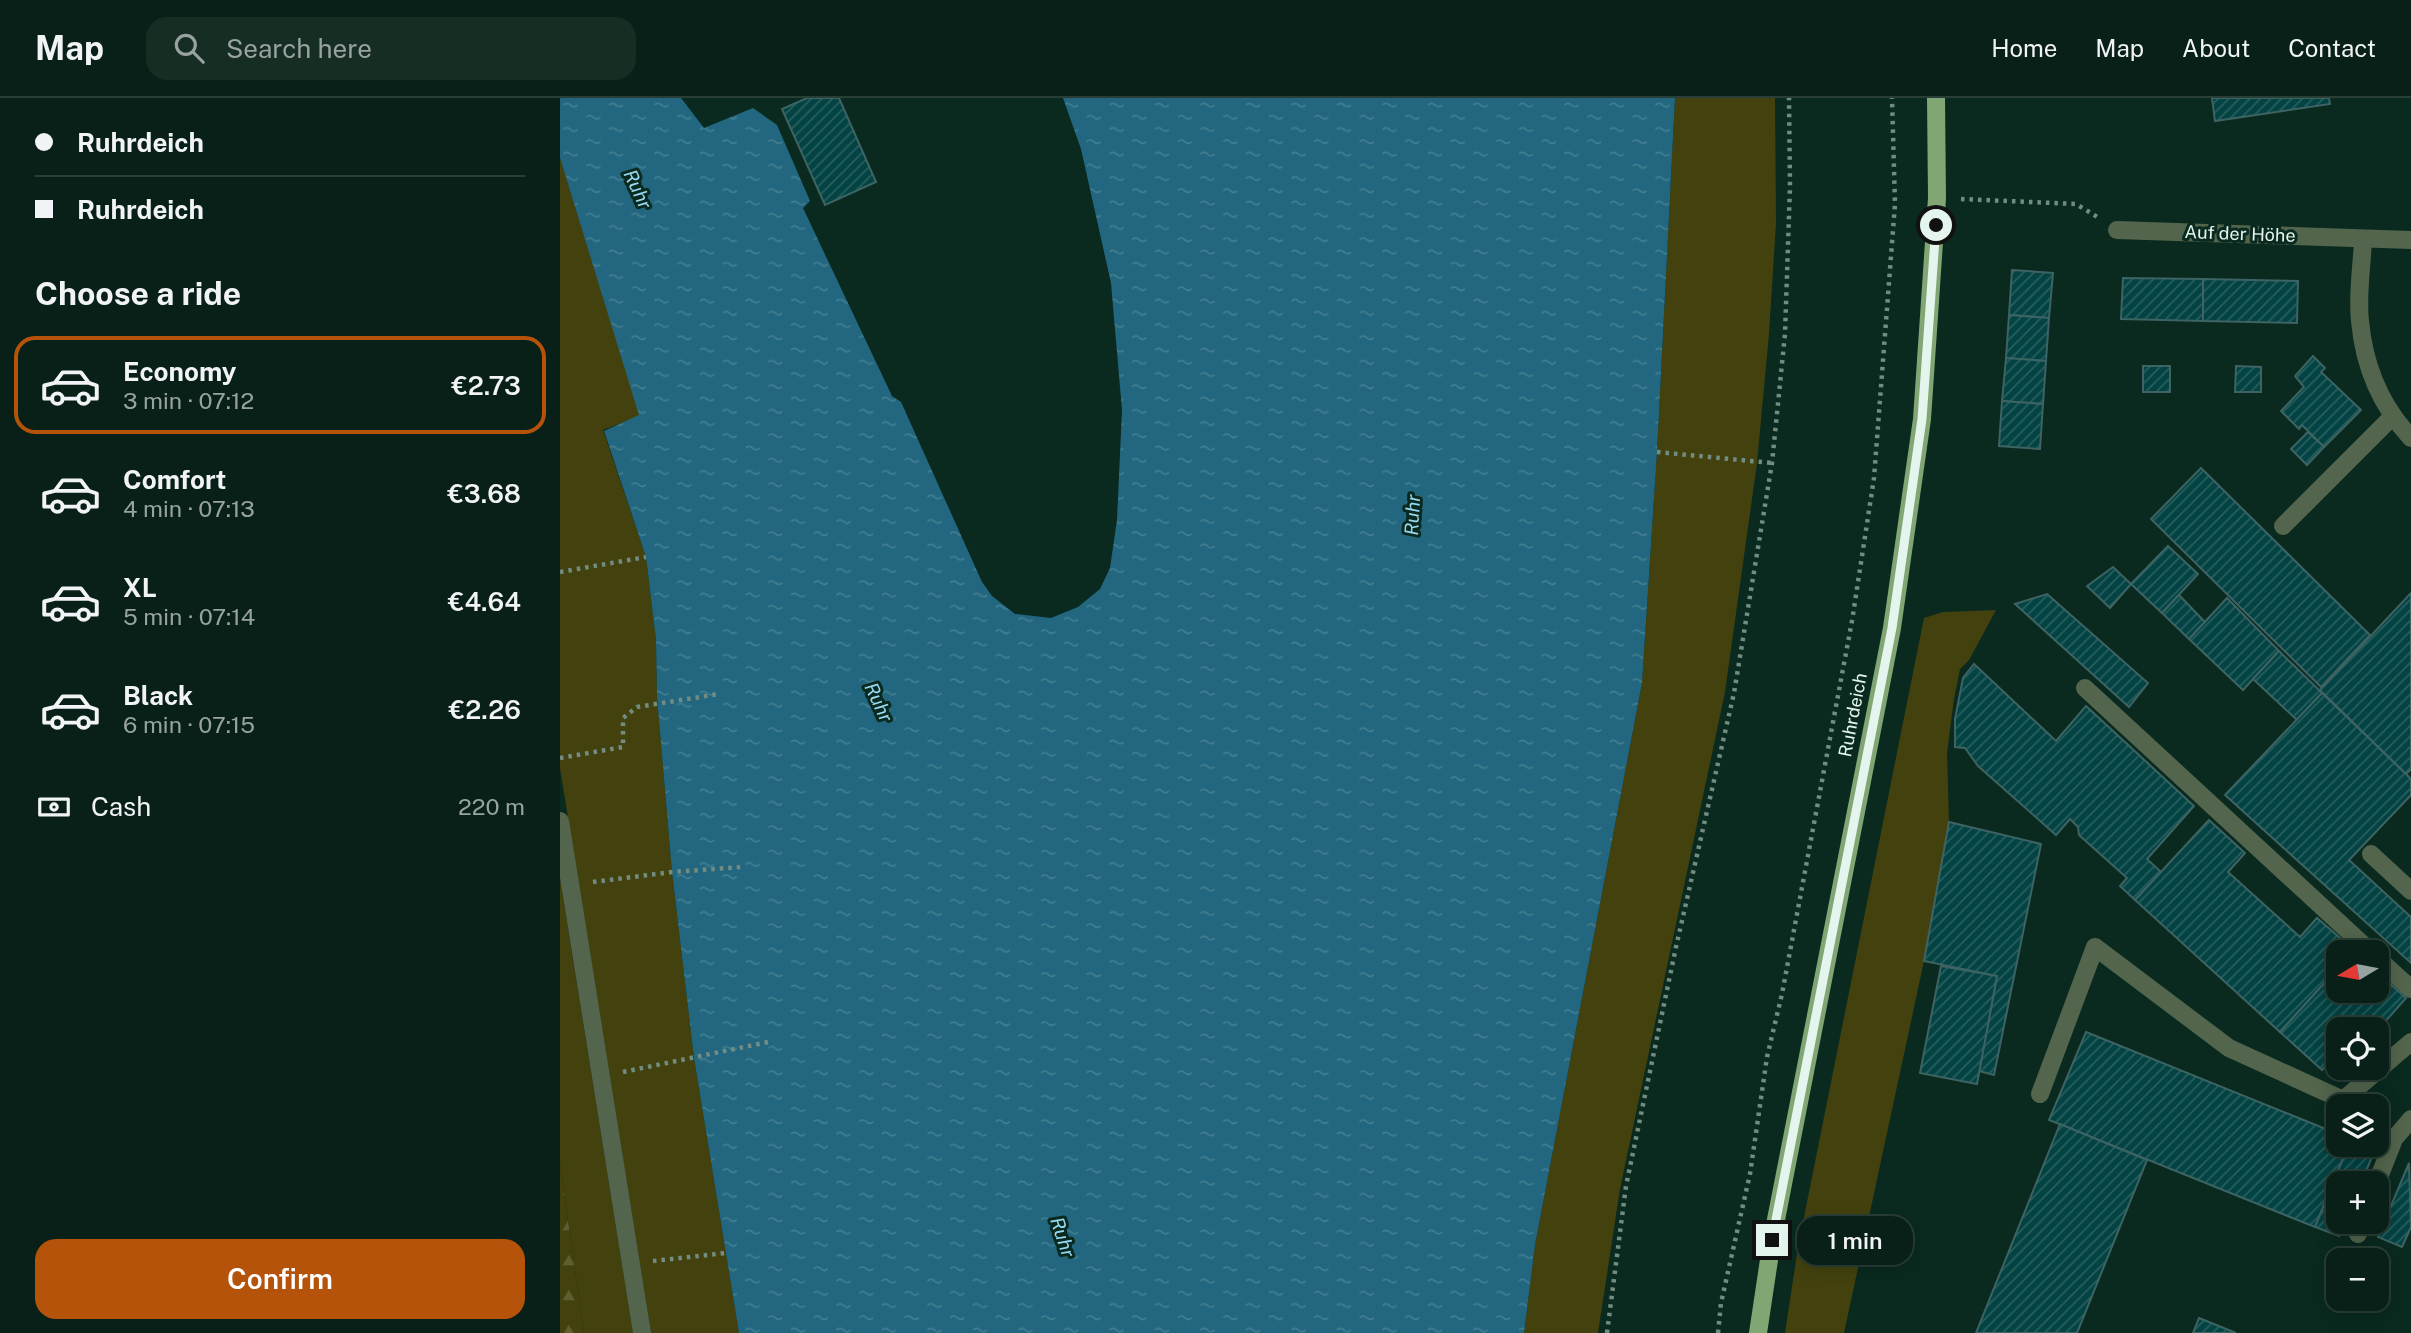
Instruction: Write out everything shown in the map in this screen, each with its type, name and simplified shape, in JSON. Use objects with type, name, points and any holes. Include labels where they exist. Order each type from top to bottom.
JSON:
[{"type":"main road","name":"Ruhrdeich","points":[[1758,1333],[1772,1240],[1892,628],[1922,419],[1937,198],[1936,98]]},
{"type":"street","name":"Auf der Höhe","points":[[2117,230],[2411,240]]},
{"type":"street","points":[[2363,239],[2359,320],[2372,381],[2393,416],[2411,438]]},
{"type":"street","points":[[2283,526],[2393,416]]},
{"type":"street","points":[[2085,688],[2358,940]]},
{"type":"street","points":[[560,821],[642,1333]]},
{"type":"street","points":[[2371,854],[2411,891]]},
{"type":"street","points":[[2040,1094],[2095,947],[2229,1048],[2343,1100],[2411,1042]]},
{"type":"street","points":[[2389,969],[2411,989]]},
{"type":"street","points":[[2382,1171],[2395,1139],[2411,1119]]},
{"type":"path","points":[[1607,1333],[1626,1186],[1676,947],[1734,693],[1772,463],[1785,334],[1790,186],[1789,98]]},
{"type":"path","points":[[1718,1333],[1721,1303],[1750,1174],[1767,1058],[1782,994],[1849,634],[1874,478],[1895,204],[1892,98]]},
{"type":"path","points":[[1937,198],[2076,204],[2117,230]]},
{"type":"path","points":[[1657,452],[1772,463]]},
{"type":"path","points":[[560,572],[646,557]]},
{"type":"path","points":[[560,758],[624,747],[623,718],[637,706],[719,694]]},
{"type":"path","points":[[569,885],[672,872],[742,867]]},
{"type":"path","points":[[600,1076],[774,1041]]},
{"type":"path","points":[[631,1264],[726,1253]]},
{"type":"green space","points":[[1675,98],[1775,98],[1776,223],[1757,463],[1725,692],[1620,1189],[1598,1333],[1524,1333],[1535,1245],[1642,683]]},
{"type":"green space","points":[[560,158],[640,416],[603,430],[646,557],[656,640],[657,697],[672,872],[694,1058],[739,1333],[651,1333],[560,768]]},
{"type":"green space","points":[[1996,610],[1969,660],[1960,669],[1947,753],[1949,822],[1924,961],[1844,1333],[1785,1333],[1798,1247],[1924,618],[1943,612]]},
{"type":"green space","points":[[560,879],[633,1333],[584,1333],[560,1164]]},
{"type":"green space","points":[[560,1164],[584,1333],[560,1333]]},
{"type":"water","name":"Ruhr","points":[[560,98],[681,98],[704,128],[753,108],[777,125],[810,201],[803,208],[892,396],[901,402],[982,582],[992,596],[1015,614],[1051,618],[1078,607],[1100,589],[1110,568],[1117,520],[1122,410],[1111,283],[1081,149],[1063,98],[1675,98],[1642,683],[1535,1245],[1524,1333],[739,1333],[694,1058],[672,872],[657,697],[656,640],[646,557],[604,431],[639,415],[560,158]]},
{"type":"building","points":[[807,98],[839,98],[876,182],[825,205],[782,109]]},
{"type":"building","points":[[2212,98],[2329,98],[2330,104],[2215,121]]},
{"type":"building","points":[[2012,270],[2053,273],[2049,318],[2009,315]]},
{"type":"building","points":[[2123,278],[2203,279],[2203,321],[2121,319]]},
{"type":"building","points":[[2203,279],[2298,281],[2297,323],[2203,321]]},
{"type":"building","points":[[2009,315],[2049,318],[2046,361],[2006,358]]},
{"type":"building","points":[[2313,356],[2325,368],[2321,372],[2361,410],[2324,447],[2302,425],[2299,429],[2281,411],[2304,387],[2295,376]]},
{"type":"building","points":[[2006,358],[2046,361],[2043,404],[2002,401]]},
{"type":"building","points":[[2143,366],[2170,366],[2170,392],[2143,392]]},
{"type":"building","points":[[2236,366],[2261,367],[2261,392],[2235,392]]},
{"type":"building","points":[[2002,401],[2043,404],[2040,449],[1999,446]]},
{"type":"building","points":[[2308,432],[2324,447],[2307,465],[2291,449]]},
{"type":"building","points":[[2201,468],[2370,635],[2321,687],[2151,519]]},
{"type":"building","points":[[2168,546],[2198,574],[2162,613],[2131,584]]},
{"type":"building","points":[[2113,567],[2131,584],[2110,608],[2087,586]]},
{"type":"building","points":[[2411,593],[2411,769],[2406,774],[2320,690]]},
{"type":"building","points":[[2047,594],[2148,683],[2129,707],[2015,604]]},
{"type":"building","points":[[2179,595],[2205,622],[2189,639],[2162,613]]},
{"type":"building","points":[[2227,598],[2279,651],[2243,690],[2189,639]]},
{"type":"building","points":[[2279,651],[2322,693],[2297,720],[2253,679]]},
{"type":"building","points":[[1974,664],[2056,741],[2086,706],[2194,806],[2147,859],[2161,872],[2135,900],[2120,886],[2127,878],[2079,835],[2078,827],[2070,819],[2056,835],[1978,766],[1965,748],[1955,747],[1955,719],[1963,678]]},
{"type":"building","points":[[2322,693],[2411,779],[2411,795],[2349,860],[2411,917],[2411,963],[2389,943],[2389,940],[2386,940],[2225,795]]},
{"type":"building","points":[[2209,820],[2245,853],[2228,872],[2300,937],[2317,918],[2342,940],[2326,940],[2326,981],[2280,1032],[2135,900]]},
{"type":"building","points":[[1949,822],[2041,844],[1994,1075],[1979,1071],[1997,976],[1924,961]]},
{"type":"building","points":[[1941,966],[1997,976],[1977,1084],[1920,1073]]},
{"type":"building","points":[[2326,981],[2326,1003],[2389,1003],[2389,983],[2406,998],[2389,1017],[2373,1015],[2326,1017],[2326,1066],[2322,1070],[2280,1032]]},
{"type":"building","points":[[2086,1032],[2326,1129],[2326,1157],[2344,1157],[2338,1171],[2326,1171],[2326,1200],[2315,1227],[2049,1120]]},
{"type":"building","points":[[2060,1124],[2147,1160],[2077,1333],[1976,1333]]},
{"type":"building","points":[[2344,1157],[2372,1157],[2366,1171],[2338,1171]]},
{"type":"building","points":[[2409,1163],[2411,1227],[2402,1247],[2378,1237],[2379,1234],[2389,1234],[2389,1211]]},
{"type":"building","points":[[2326,1200],[2326,1231],[2315,1227]]},
{"type":"building","points":[[2199,1318],[2236,1333],[2193,1333]]},
{"type":"route","points":[[1772,1240],[1892,628],[1922,419],[1936,225]]}]
